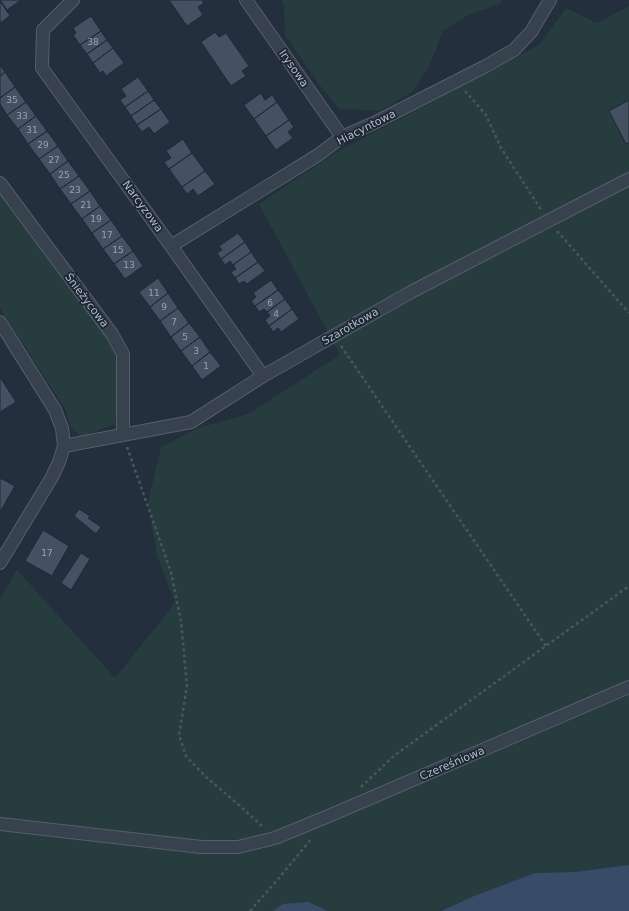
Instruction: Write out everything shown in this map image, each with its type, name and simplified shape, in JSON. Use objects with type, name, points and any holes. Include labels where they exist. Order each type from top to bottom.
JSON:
[{"type":"street","name":"Narcyzowa","points":[[74,0],[43,30],[42,68],[172,246],[263,376]]},
{"type":"street","name":"Irysowa","points":[[246,0],[342,137]]},
{"type":"street","name":"Hiacyntowa","points":[[172,246],[318,155],[342,137],[374,123],[484,67],[514,50],[531,32],[550,0]]},
{"type":"street","name":"Szarotkowa","points":[[64,446],[191,422],[263,376],[411,292],[629,179]]},
{"type":"street","name":"Śnieżycowa","points":[[0,183],[112,334],[123,354],[123,435]]},
{"type":"street","points":[[0,322],[55,410],[62,428],[64,446],[52,477],[0,562]]},
{"type":"street","name":"Czereśniowa","points":[[0,824],[201,846],[238,847],[275,838],[331,816],[629,687]]},
{"type":"path","points":[[457,81],[486,115],[501,148],[548,221],[629,313]]},
{"type":"path","points":[[334,336],[546,646]]},
{"type":"path","points":[[123,435],[171,572],[181,621],[187,686],[179,735],[186,756],[206,777],[275,838]]},
{"type":"path","points":[[358,790],[395,755],[629,586]]},
{"type":"path","points":[[250,911],[312,838]]},
{"type":"green space","points":[[282,0],[503,0],[501,3],[467,16],[443,31],[429,67],[412,92],[380,111],[339,109],[318,83],[285,35],[284,6]]},
{"type":"green space","points":[[629,6],[629,865],[574,872],[535,873],[474,896],[441,911],[0,911],[0,599],[17,570],[115,678],[175,603],[157,556],[148,502],[161,447],[198,428],[248,414],[340,355],[259,204],[335,153],[539,45],[566,8],[597,23]]},
{"type":"green space","points":[[0,195],[115,349],[118,385],[115,424],[82,437],[71,427],[65,409],[0,308]]},
{"type":"water","points":[[629,865],[629,911],[441,911],[474,896],[535,873],[574,872]]},
{"type":"water","points":[[308,902],[328,911],[273,911],[283,904]]},
{"type":"building","points":[[0,0],[21,0],[7,10]]},
{"type":"building","points":[[169,0],[202,0],[204,3],[198,7],[203,15],[187,26]]},
{"type":"building","points":[[0,1],[10,16],[0,23]]},
{"type":"building","points":[[91,16],[101,31],[80,45],[73,35],[76,33],[73,28]]},
{"type":"building","points":[[101,31],[107,40],[87,54],[80,45]]},
{"type":"building","points":[[215,32],[219,37],[226,33],[249,66],[242,71],[246,76],[231,86],[201,42]]},
{"type":"building","points":[[107,40],[113,48],[93,63],[87,54]]},
{"type":"building","points":[[113,48],[124,63],[106,76],[103,71],[100,73],[93,63]]},
{"type":"building","points":[[0,65],[5,72],[0,76]]},
{"type":"building","points":[[5,72],[15,87],[0,98],[0,76]]},
{"type":"building","points":[[138,77],[148,91],[125,107],[120,100],[126,96],[121,89]]},
{"type":"building","points":[[15,87],[26,102],[7,115],[0,104],[0,98]]},
{"type":"building","points":[[148,91],[154,100],[131,116],[125,107]]},
{"type":"building","points":[[261,93],[265,100],[272,95],[277,102],[254,119],[244,105]]},
{"type":"building","points":[[154,100],[161,109],[137,125],[131,116]]},
{"type":"building","points":[[629,100],[629,143],[626,144],[609,111]]},
{"type":"building","points":[[26,102],[36,116],[18,129],[7,115]]},
{"type":"building","points":[[277,102],[289,120],[266,136],[254,119]]},
{"type":"building","points":[[161,109],[170,122],[154,134],[149,127],[142,132],[137,125]]},
{"type":"building","points":[[36,116],[47,131],[28,144],[18,129]]},
{"type":"building","points":[[289,120],[294,127],[288,132],[293,138],[276,150],[266,136]]},
{"type":"building","points":[[47,131],[58,146],[39,159],[28,144]]},
{"type":"building","points":[[183,139],[192,153],[169,169],[164,162],[171,158],[166,151]]},
{"type":"building","points":[[58,146],[68,161],[50,174],[39,159]]},
{"type":"building","points":[[192,153],[205,171],[182,187],[169,169]]},
{"type":"building","points":[[68,161],[79,176],[60,189],[50,174]]},
{"type":"building","points":[[205,171],[215,184],[198,196],[193,189],[187,194],[182,187]]},
{"type":"building","points":[[79,176],[90,191],[71,204],[60,189]]},
{"type":"building","points":[[90,191],[100,206],[82,219],[71,204]]},
{"type":"building","points":[[100,206],[111,220],[92,233],[82,219]]},
{"type":"building","points":[[111,220],[122,236],[103,249],[92,233]]},
{"type":"building","points":[[238,233],[245,242],[221,259],[217,253],[222,250],[219,246]]},
{"type":"building","points":[[122,236],[133,251],[114,264],[103,249]]},
{"type":"building","points":[[245,242],[251,252],[233,265],[230,261],[225,265],[221,259]]},
{"type":"building","points":[[133,251],[143,266],[125,279],[114,264]]},
{"type":"building","points":[[251,252],[258,262],[235,278],[231,272],[236,269],[233,265]]},
{"type":"building","points":[[258,262],[265,271],[247,284],[244,281],[239,284],[235,278]]},
{"type":"building","points":[[158,278],[168,293],[150,307],[139,292]]},
{"type":"building","points":[[271,280],[278,290],[255,306],[251,301],[256,297],[253,293]]},
{"type":"building","points":[[278,290],[285,299],[267,312],[264,309],[259,312],[255,306]]},
{"type":"building","points":[[168,293],[178,308],[160,321],[150,307]]},
{"type":"building","points":[[285,299],[292,309],[269,326],[265,320],[270,316],[267,312]]},
{"type":"building","points":[[178,308],[189,323],[171,337],[160,321]]},
{"type":"building","points":[[292,309],[299,319],[281,332],[278,328],[273,332],[269,326]]},
{"type":"building","points":[[189,323],[200,337],[181,351],[171,337]]},
{"type":"building","points":[[200,337],[210,352],[192,366],[181,351]]},
{"type":"building","points":[[210,352],[221,366],[202,380],[192,366]]},
{"type":"building","points":[[0,377],[16,402],[0,412]]},
{"type":"building","points":[[0,478],[15,486],[0,512]]},
{"type":"building","points":[[79,509],[90,516],[88,518],[101,527],[96,534],[74,516]]},
{"type":"building","points":[[43,530],[69,546],[52,576],[25,561]]},
{"type":"building","points":[[81,553],[90,559],[71,590],[61,583]]}]
